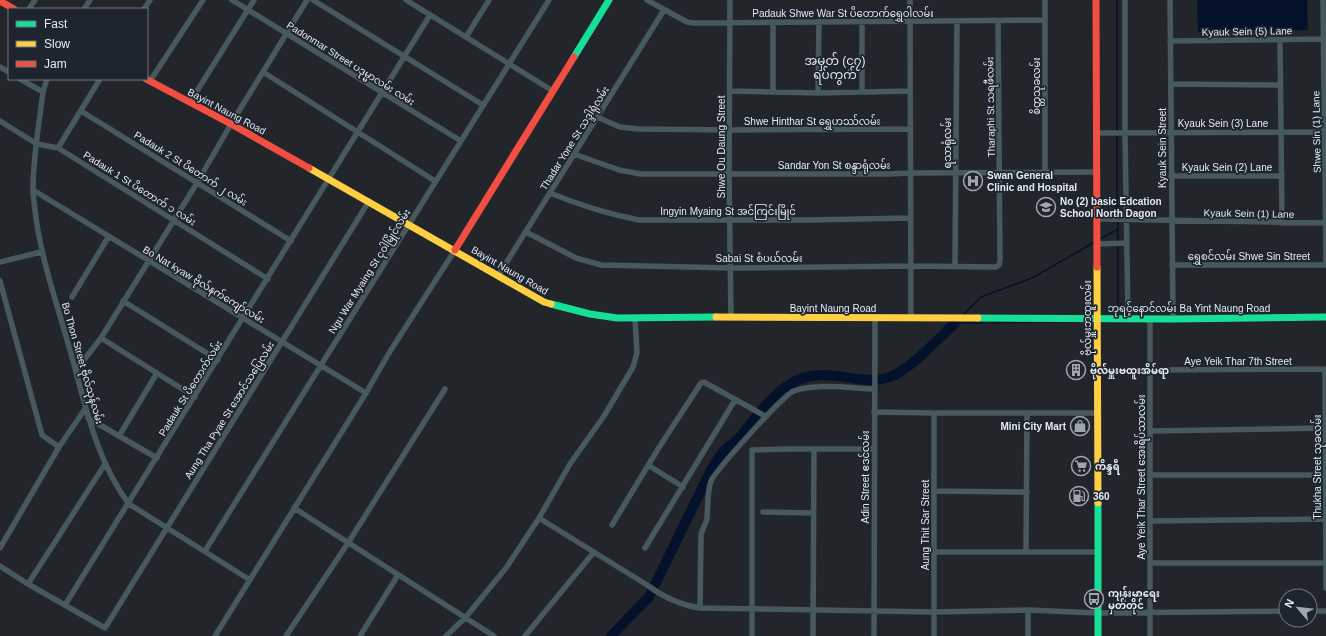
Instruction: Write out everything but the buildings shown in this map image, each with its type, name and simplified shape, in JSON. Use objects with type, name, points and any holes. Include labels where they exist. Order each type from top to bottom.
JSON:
[{"type":"main road","points":[[455,250],[609,0]]},
{"type":"main road","name":"ဗိုလ်မှူးဘထူးလမ်း","points":[[1096,0],[1097,172],[1098,219],[1101,244],[1097,318],[1098,636]]},
{"type":"main road","points":[[0,1],[12,8]]},
{"type":"main road","name":"Bayint Naung Road","points":[[148,80],[231,124],[455,250],[544,302],[590,314],[617,318],[956,318]]},
{"type":"main road","name":"ဘုရင့်နောင်လမ်း Ba Yint Naung Road","points":[[956,318],[1173,319],[1326,317]]},
{"type":"street","points":[[148,80],[203,0]]},
{"type":"street","name":"Padonmar Street ပဒုမ္မာလမ်း လမ်း","points":[[232,0],[461,141]]},
{"type":"street","points":[[190,102],[254,0]]},
{"type":"street","points":[[76,370],[101,338],[197,183],[231,124],[307,0]]},
{"type":"street","points":[[313,0],[483,105]]},
{"type":"street","points":[[406,0],[553,91]]},
{"type":"street","points":[[466,37],[489,0]]},
{"type":"street","name":"Ngu War Myaing St ငုဝါမြိုင်လမ်း","points":[[205,551],[549,0]]},
{"type":"street","name":"Padauk Shwe War St ပိတောက်ရွှေဝါလမ်း","points":[[647,0],[687,22],[694,23],[1045,20]]},
{"type":"street","name":"Shwe Ou Daung Street","points":[[730,0],[729,174],[731,220],[731,318]]},
{"type":"street","points":[[910,0],[911,318]]},
{"type":"street","name":"စိတ္တသုခလမ်း","points":[[1045,0],[1045,173]]},
{"type":"street","points":[[1125,0],[1124,220],[1128,318]]},
{"type":"street","name":"Kyauk Sein Street","points":[[1170,0],[1173,319]]},
{"type":"street","name":"Shwe Sin (1) Lane","points":[[1323,0],[1326,265]]},
{"type":"street","name":"Thadar Yone St သဒ္ဒါရုံလမ်း","points":[[498,276],[664,10]]},
{"type":"street","name":"Padauk St ပိတောက်လမ်း","points":[[65,605],[129,504],[430,15]]},
{"type":"street","points":[[862,21],[862,92]]},
{"type":"street","name":"ရသာရုံလမ်း","points":[[955,266],[957,21]]},
{"type":"street","name":"Tharaphi St သရဖီလမ်း","points":[[998,21],[1000,173],[999,266]]},
{"type":"street","points":[[773,22],[773,92]]},
{"type":"street","points":[[818,93],[819,22]]},
{"type":"street","name":"Kyauk Sein (5) Lane","points":[[1170,41],[1324,39]]},
{"type":"street","points":[[1280,40],[1282,223]]},
{"type":"street","points":[[263,72],[435,181]]},
{"type":"street","points":[[22,80],[42,92]]},
{"type":"street","name":"Bo Thon Street ဗိုလ်သုန်လမ်း","points":[[47,80],[42,92],[33,190],[36,223],[41,252],[76,370],[85,409],[105,464],[119,492],[129,504],[250,580]]},
{"type":"street","points":[[58,148],[99,80]]},
{"type":"street","points":[[1171,84],[1280,85]]},
{"type":"street","points":[[730,91],[818,93],[910,91]]},
{"type":"street","name":"Padauk 2 St ပိတောက် ၂ လမ်း","points":[[81,111],[291,241]]},
{"type":"street","name":"Shwe Hinthar St ရွှေဟဿ်လမ်း","points":[[597,117],[620,126],[638,130],[910,129]]},
{"type":"street","name":"Padauk 1 St ပိတောက် ၁ လမ်း","points":[[0,121],[37,144],[58,148],[268,279]]},
{"type":"street","name":"Kyauk Sein (3) Lane","points":[[1097,132],[1325,132]]},
{"type":"street","name":"Sandar Yon St စန္ဒာရုံလမ်း","points":[[574,154],[619,170],[641,174],[1097,172]]},
{"type":"street","name":"Kyauk Sein (2) Lane","points":[[1171,176],[1282,176]]},
{"type":"street","name":"Bo Nat kyaw ဗိုလ်နက်ကျော်လမ်း","points":[[33,190],[366,393]]},
{"type":"street","name":"Ingyin Myaing St အင်ကြင်းမြိုင်","points":[[550,193],[579,204],[639,220],[910,218]]},
{"type":"street","name":"Aung Tha Pyae St အောင်သပြေလမ်း","points":[[65,605],[105,628],[369,202]]},
{"type":"street","name":"Kyauk Sein (1) Lane","points":[[1098,219],[1326,223]]},
{"type":"street","name":"Sabai St စံပယ်လမ်း","points":[[526,232],[576,258],[601,265],[731,268],[999,266]]},
{"type":"street","points":[[72,297],[109,236]]},
{"type":"street","points":[[1101,244],[1125,243]]},
{"type":"street","points":[[215,636],[366,393],[389,353],[455,250]]},
{"type":"street","points":[[0,262],[41,252]]},
{"type":"street","name":"ရွှေစင်လမ်း Shwe Sin Street","points":[[1172,265],[1326,265]]},
{"type":"street","points":[[0,281],[42,435],[59,447]]},
{"type":"street","points":[[123,301],[218,360]]},
{"type":"street","points":[[446,636],[465,618],[506,568],[539,518],[570,464],[604,416],[633,367],[637,354],[635,318]]},
{"type":"street","name":"Adin Street ဧဒင်လမ်း","points":[[874,636],[875,318]]},
{"type":"street","name":"Aye Yeik Thar Street အေးရိပ်သာလမ်း","points":[[1150,318],[1150,636]]},
{"type":"street","points":[[101,338],[195,396]]},
{"type":"street","name":"Aye Yeik Thar 7th Street","points":[[1150,370],[1326,369]]},
{"type":"street","name":"Thukha Street သုခလမ်း","points":[[1326,369],[1326,588]]},
{"type":"street","points":[[119,436],[158,373]]},
{"type":"street","points":[[612,525],[697,386],[701,383],[704,382],[762,415]]},
{"type":"street","points":[[700,608],[701,535],[703,526],[707,520],[712,481],[762,415],[792,392],[802,389],[874,386]]},
{"type":"street","points":[[286,636],[348,543],[445,389]]},
{"type":"street","points":[[645,548],[736,400]]},
{"type":"street","points":[[0,548],[59,447],[85,409]]},
{"type":"street","points":[[874,412],[1097,413]]},
{"type":"street","name":"Aung Thit Sar Street","points":[[934,413],[934,636]]},
{"type":"street","points":[[1026,552],[1027,413]]},
{"type":"street","points":[[88,418],[157,458]]},
{"type":"street","points":[[1150,431],[1326,428]]},
{"type":"street","points":[[752,636],[752,450],[874,449]]},
{"type":"street","points":[[813,636],[814,450]]},
{"type":"street","points":[[28,584],[105,464]]},
{"type":"street","points":[[648,465],[683,487]]},
{"type":"street","points":[[1150,475],[1326,475]]},
{"type":"street","points":[[934,490],[1027,492]]},
{"type":"street","points":[[294,508],[494,636]]},
{"type":"street","points":[[763,512],[813,512]]},
{"type":"street","points":[[539,518],[647,585],[660,595],[688,606],[700,608],[874,612],[1028,610],[1098,613],[1150,611],[1278,611]]},
{"type":"street","points":[[1150,521],[1326,519]]},
{"type":"street","points":[[525,636],[594,552]]},
{"type":"street","points":[[934,552],[1098,552]]},
{"type":"street","points":[[1150,563],[1326,563]]},
{"type":"street","points":[[0,566],[65,605]]},
{"type":"street","points":[[360,636],[398,575]]},
{"type":"street","points":[[1028,610],[1028,636]]},
{"type":"water","points":[[1197,0],[1307,0],[1308,30],[1198,32]]},
{"type":"waterway","points":[[1117,0],[1117,131]]},
{"type":"waterway","points":[[1117,135],[1117,217]]},
{"type":"waterway","points":[[1100,239],[1118,229],[1118,221]]},
{"type":"waterway","points":[[1118,229],[1118,241]]},
{"type":"waterway","points":[[963,315],[981,297],[1032,278],[1093,243]]},
{"type":"waterway","points":[[1118,245],[1118,308]]},
{"type":"waterway","points":[[955,323],[1079,322]]},
{"type":"waterway","points":[[611,636],[649,597],[711,470],[720,456],[741,436],[774,396],[795,381],[807,377],[828,375],[879,380],[895,375],[913,362],[955,323]]},
{"type":"traffic: fast","points":[[574,57],[609,0]]},
{"type":"traffic: fast","points":[[551,304],[590,314],[617,318],[716,317]]},
{"type":"traffic: fast","points":[[978,318],[1173,319],[1326,317]]},
{"type":"traffic: fast","points":[[1098,503],[1098,636]]},
{"type":"traffic: slow","points":[[309,168],[544,302],[551,304]]},
{"type":"traffic: slow","points":[[1097,267],[1098,503]]},
{"type":"traffic: slow","points":[[716,317],[978,318]]},
{"type":"traffic: jam","points":[[1096,0],[1097,267]]},
{"type":"traffic: jam","points":[[0,1],[12,8]]},
{"type":"traffic: jam","points":[[455,250],[574,57]]},
{"type":"traffic: jam","points":[[148,80],[231,124],[309,168]]},
{"type":"place","name":"Swan General Clinic and Hospital","points":[[973,181]]},
{"type":"place","name":"No (2) basic Edcation School North Dagon","points":[[1046,207]]},
{"type":"place","name":"ဗိုလ်မှူးဗထူးအိမ်ရာ","points":[[1076,370]]},
{"type":"place","name":"Mini City Mart","points":[[1080,426]]},
{"type":"place","name":"ကိန္ဒရီ","points":[[1081,466]]},
{"type":"place","name":"360","points":[[1079,496]]},
{"type":"place","name":"ကျန်းမာရေး မှတ်တိုင်","points":[[1094,599]]},
{"type":"district","name":"အမှတ် (၄၇) ရပ်ကွက်","points":[[835,68]]}]
